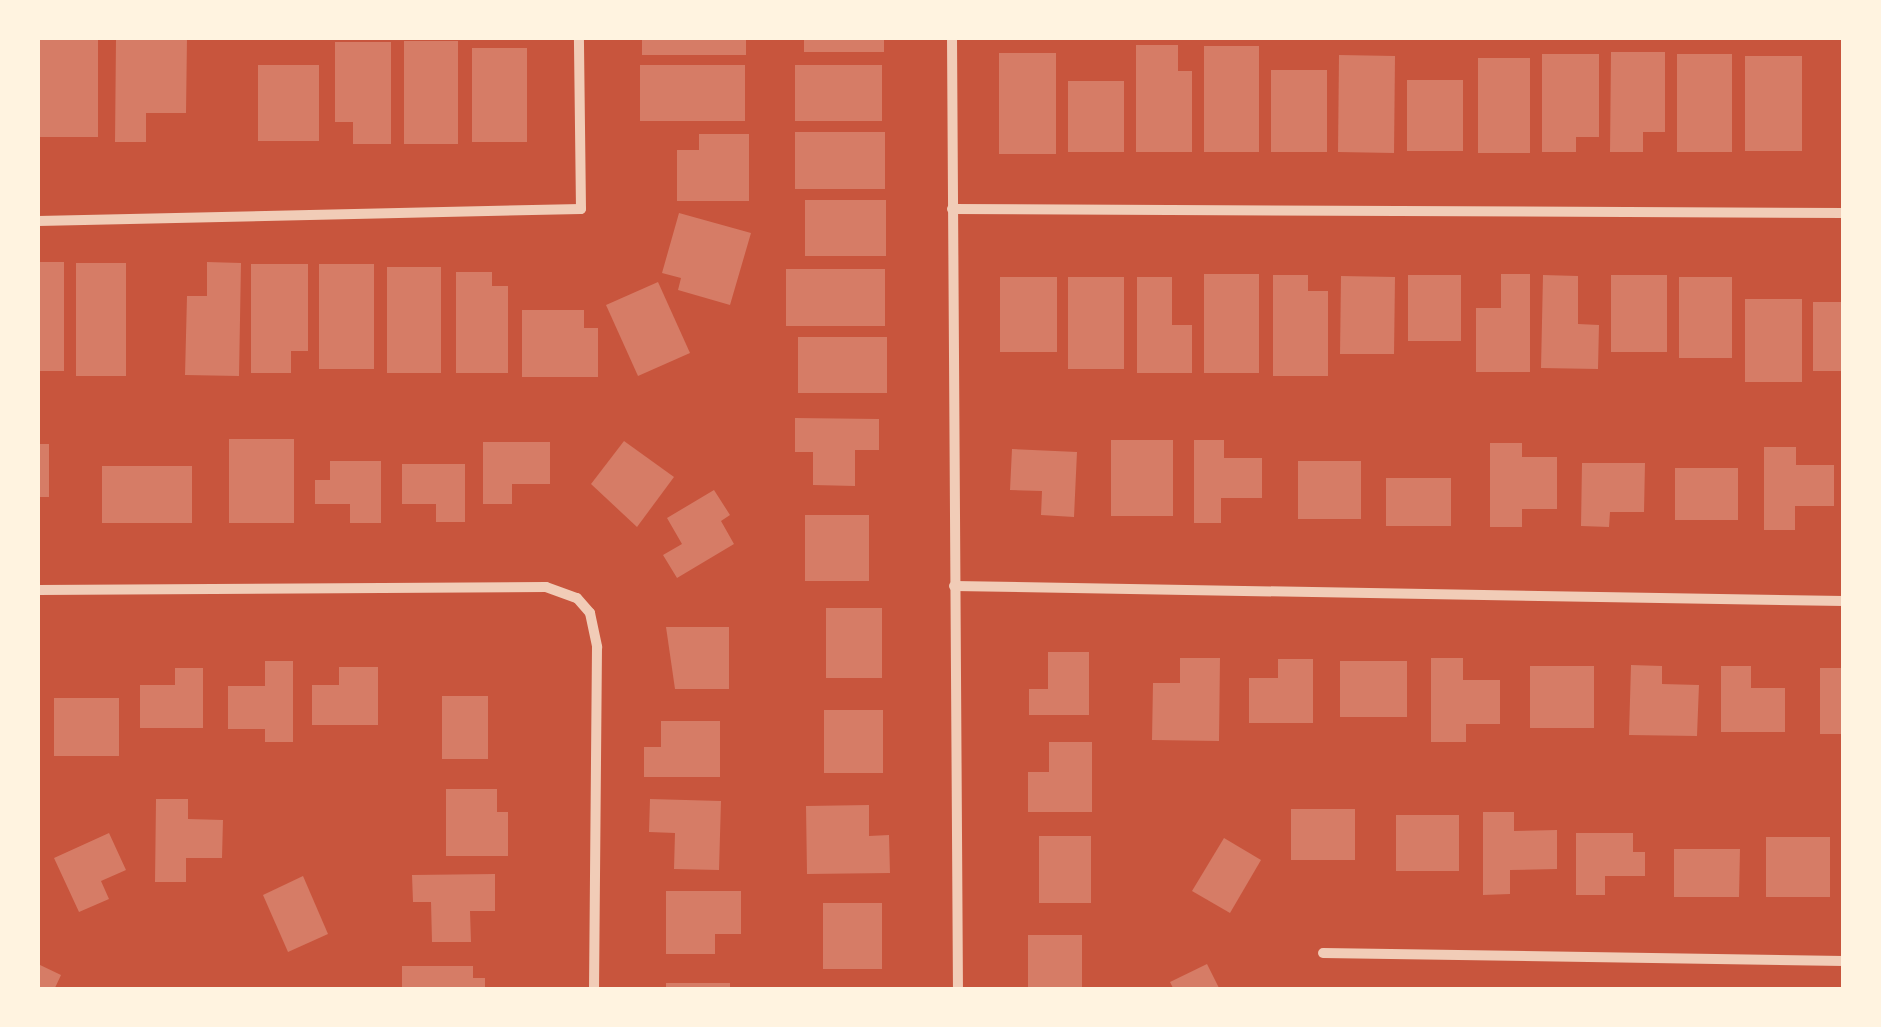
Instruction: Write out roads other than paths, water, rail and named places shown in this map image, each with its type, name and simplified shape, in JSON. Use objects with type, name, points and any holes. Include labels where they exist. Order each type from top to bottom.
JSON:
[{"type":"street","points":[[38,222],[580,209],[579,38]]},
{"type":"street","points":[[952,38],[958,990]]},
{"type":"street","points":[[952,208],[1844,213]]},
{"type":"street","points":[[954,586],[1844,601]]},
{"type":"street","points":[[38,590],[546,587],[584,606],[597,647],[594,990]]},
{"type":"street","points":[[1323,953],[1844,961]]}]
